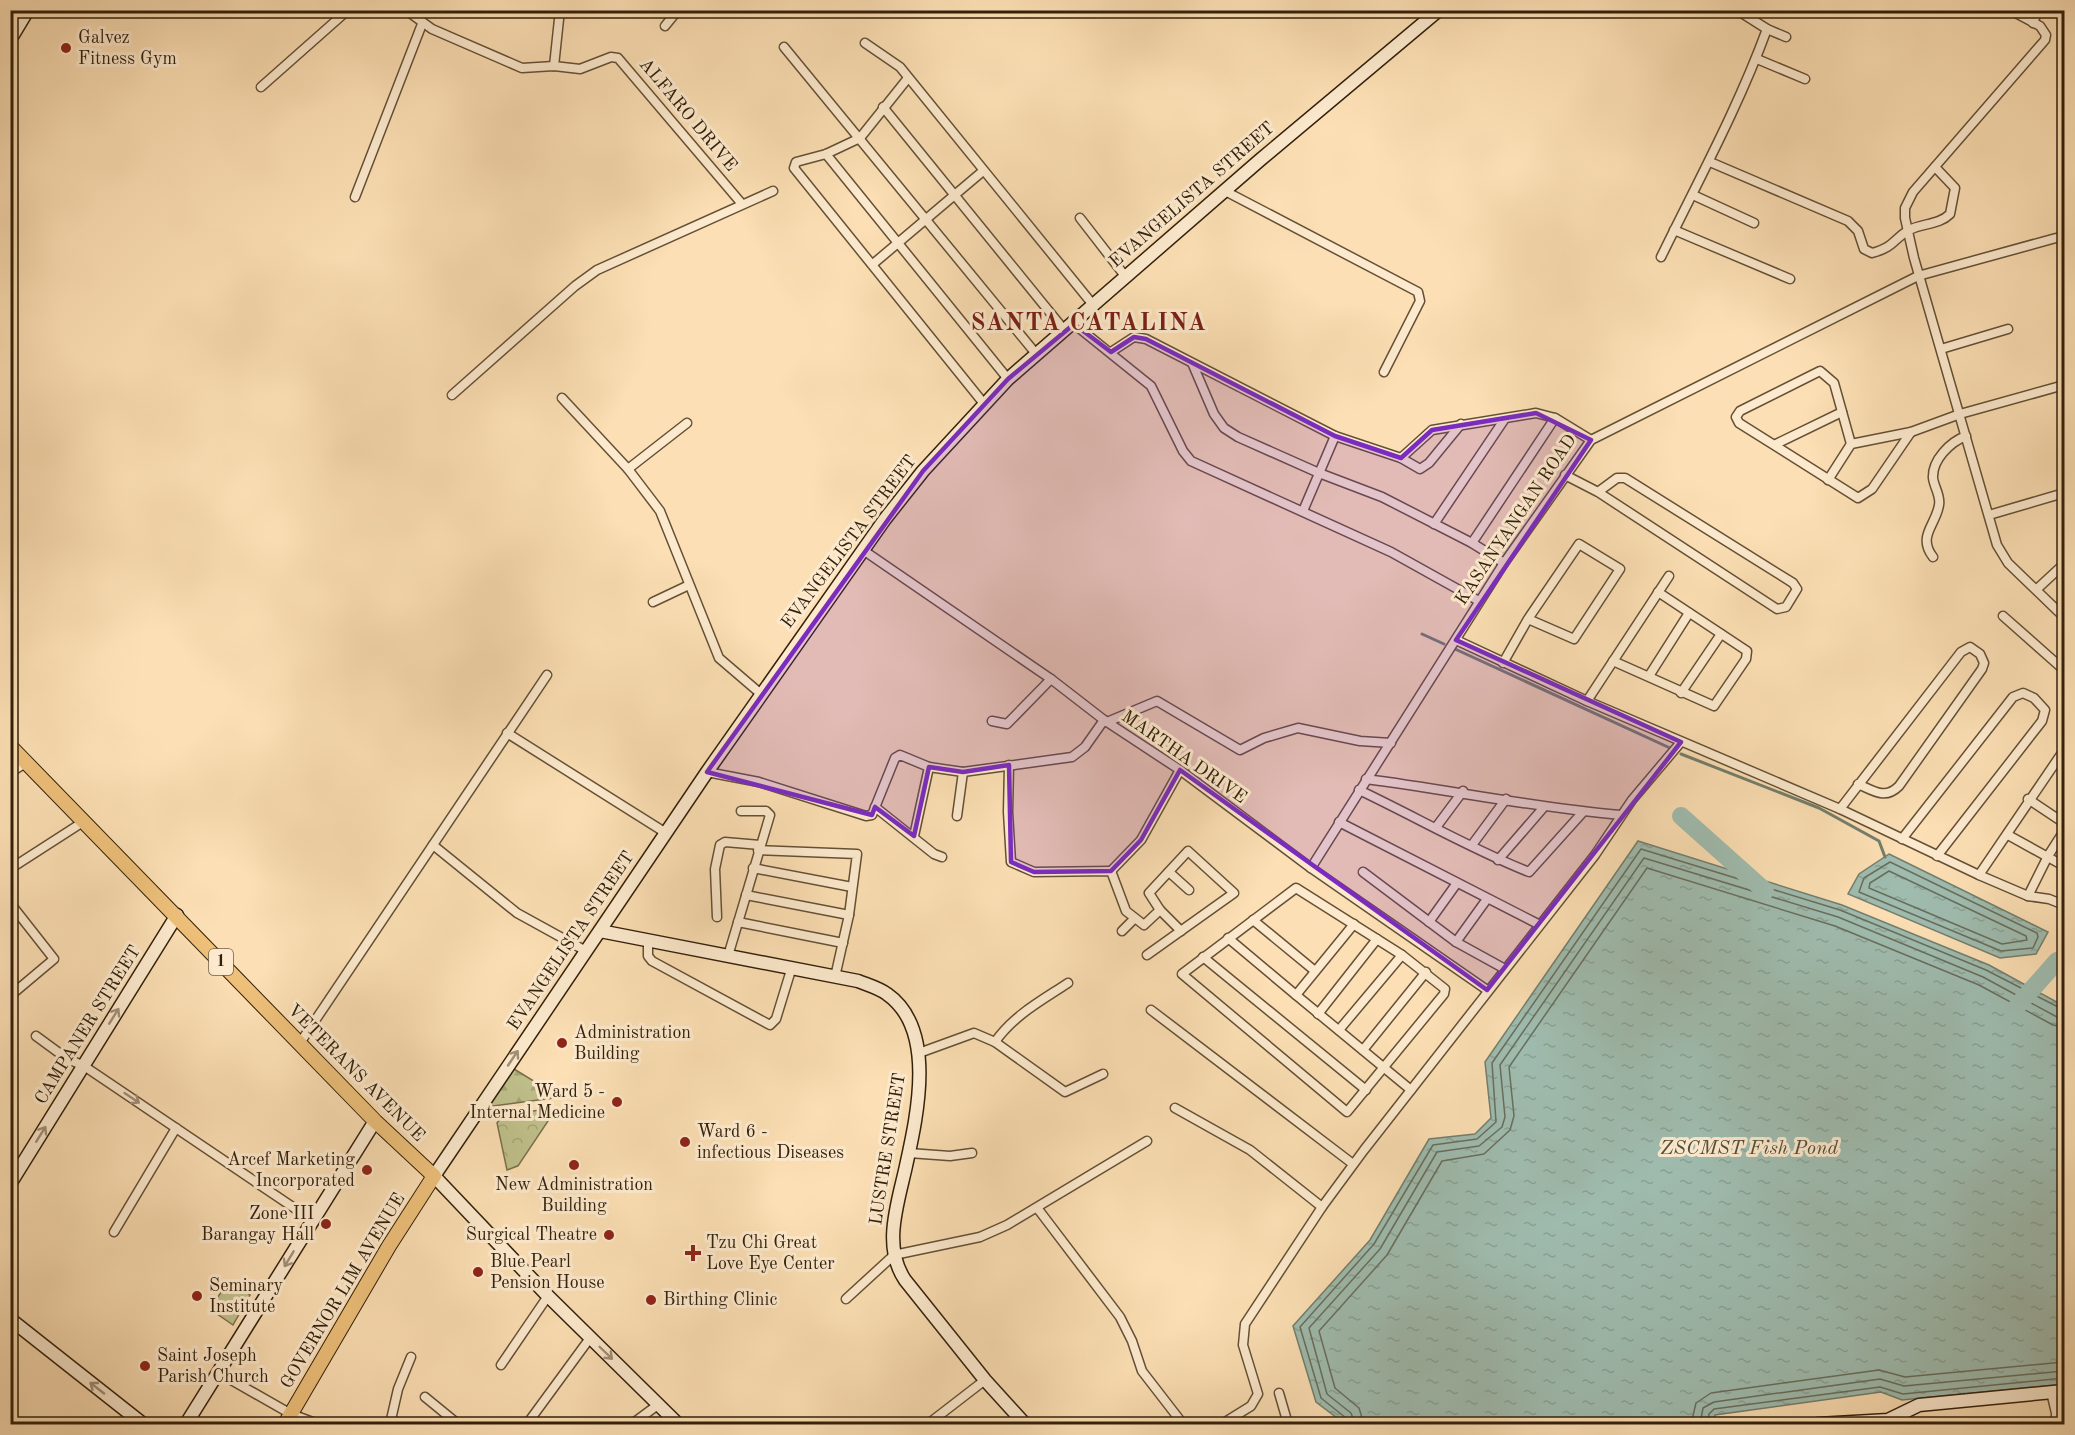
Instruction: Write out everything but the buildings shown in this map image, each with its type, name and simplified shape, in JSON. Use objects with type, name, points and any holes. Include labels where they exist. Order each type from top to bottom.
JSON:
[{"type":"main road","points":[[10,40],[28,10]]},
{"type":"main road","name":"EVANGELISTA STREET","points":[[434,1176],[707,772],[863,550],[923,471],[1008,379],[1094,306],[1125,276],[1439,10]]},
{"type":"main road","name":"VETERANS AVENUE","points":[[10,746],[375,1121],[434,1176],[590,1338],[678,1425]]},
{"type":"main road","name":"CAMPANER STREET","points":[[10,1184],[177,915]]},
{"type":"main road","name":"LUSTRE STREET","points":[[600,931],[791,970],[858,981],[888,994],[912,1024],[919,1053],[920,1075],[909,1153],[897,1206],[894,1255],[905,1281],[985,1380],[1025,1425]]},
{"type":"main road","points":[[186,1425],[375,1121]]},
{"type":"main road","name":"GOVERNOR LIM AVENUE","points":[[288,1420],[367,1282],[434,1176]]},
{"type":"main road","points":[[10,1319],[143,1425]]},
{"type":"main road","points":[[1818,1425],[1896,1421],[1919,1405],[2064,1391]]},
{"type":"street","points":[[261,87],[348,10]]},
{"type":"street","name":"ALFARO DRIVE","points":[[406,10],[422,24],[522,68],[554,66],[580,69],[611,57],[618,58],[742,204]]},
{"type":"street","points":[[554,66],[560,10]]},
{"type":"street","points":[[665,26],[678,10]]},
{"type":"street","points":[[1737,10],[1767,29],[1786,37]]},
{"type":"street","points":[[2010,10],[2040,26],[2046,35],[2042,44],[1913,192],[1905,208],[1918,276],[2000,554],[2064,617]]},
{"type":"street","points":[[2033,22],[2038,10]]},
{"type":"street","points":[[355,197],[422,24]]},
{"type":"street","points":[[1661,257],[1710,162],[1757,59],[1767,29]]},
{"type":"street","points":[[864,42],[895,63],[1094,306]]},
{"type":"street","points":[[784,47],[1037,355]]},
{"type":"street","points":[[1757,59],[1805,79]]},
{"type":"street","points":[[908,78],[860,138],[826,154],[796,162],[794,168],[985,405]]},
{"type":"street","points":[[883,107],[953,196],[1069,327],[1111,352],[1151,386],[1183,451],[1191,461],[1391,552],[1479,601]]},
{"type":"street","points":[[826,154],[1008,379]]},
{"type":"street","points":[[1710,162],[1848,222],[1858,231],[1861,246],[1867,252],[1872,253],[1892,246],[1908,230],[1945,218],[1953,208],[1955,188],[1935,167]]},
{"type":"street","points":[[873,264],[983,171]]},
{"type":"street","points":[[452,395],[575,286],[597,270],[773,191]]},
{"type":"street","points":[[1225,191],[1418,292],[1420,301],[1384,372]]},
{"type":"street","points":[[1693,195],[1754,223]]},
{"type":"street","points":[[1080,218],[1125,276]]},
{"type":"street","points":[[1674,230],[1790,279]]},
{"type":"street","name":"KASANYANGAN ROAD","points":[[1311,868],[1479,601],[1591,440],[1918,276],[2056,238]]},
{"type":"street","points":[[1941,349],[2008,329]]},
{"type":"street","points":[[1111,352],[1139,337],[1335,436],[1401,458],[1423,468],[1461,424]]},
{"type":"street","points":[[1193,365],[1214,414],[1224,428],[1238,437],[1319,474],[1382,497],[1472,543],[1504,563]]},
{"type":"street","points":[[1851,444],[1834,384],[1825,372],[1820,371],[1737,414],[1739,423],[1776,444],[1852,496],[1864,497],[1911,432]]},
{"type":"street","points":[[1828,480],[1851,444],[1911,432],[1960,414],[2064,385]]},
{"type":"street","points":[[562,398],[628,469],[660,511],[719,658],[762,694]]},
{"type":"street","points":[[1776,444],[1842,412]]},
{"type":"street","points":[[1401,458],[1432,430],[1536,413],[1555,418],[1591,440]]},
{"type":"street","points":[[1472,543],[1555,418]]},
{"type":"street","points":[[1434,524],[1504,420]]},
{"type":"street","points":[[628,469],[687,423]]},
{"type":"street","points":[[1303,511],[1335,436]]},
{"type":"street","points":[[1933,556],[1925,544],[1928,530],[1939,507],[1933,474],[1949,445],[1966,436]]},
{"type":"street","points":[[1565,475],[1598,492],[1777,609],[1786,607],[1797,590],[1793,583],[1625,478],[1617,478],[1598,492]]},
{"type":"street","points":[[1989,515],[2064,493]]},
{"type":"street","points":[[1503,663],[1528,619],[1574,548],[1579,544],[1620,569],[1574,639],[1528,619]]},
{"type":"street","name":"MARTHA DRIVE","points":[[863,550],[1051,679],[1105,721],[1180,770],[1311,868],[1487,990]]},
{"type":"street","points":[[2037,589],[2064,564]]},
{"type":"street","points":[[1587,701],[1669,576]]},
{"type":"street","points":[[653,602],[689,585]]},
{"type":"street","points":[[1613,661],[1710,705],[1718,702],[1748,655],[1747,651],[1658,592]]},
{"type":"street","points":[[1649,676],[1689,613]]},
{"type":"street","points":[[2003,616],[2064,670]]},
{"type":"street","points":[[1681,693],[1721,634]]},
{"type":"street","points":[[1456,640],[1587,701],[1840,809],[1979,875],[2028,896],[2049,899],[2064,905]]},
{"type":"street","points":[[1840,809],[1858,784],[1961,652],[1970,647],[1980,654],[1984,663],[1982,669],[1899,786],[1891,794],[1885,795],[1858,784]]},
{"type":"street","points":[[300,1043],[547,675]]},
{"type":"street","points":[[992,721],[1006,724],[1051,679]]},
{"type":"street","points":[[1902,840],[2013,697],[2023,693],[2034,698],[2045,710],[2042,721],[1937,856]]},
{"type":"street","points":[[707,772],[759,782],[866,816],[872,815],[895,758],[900,755],[929,767],[963,772],[1072,757],[1085,747],[1105,721],[1156,701],[1240,750],[1264,738],[1298,728],[1360,741],[1390,743]]},
{"type":"street","points":[[507,733],[666,833]]},
{"type":"street","points":[[1222,1425],[1251,1406],[1257,1394],[1243,1345],[1245,1324],[1322,1207],[1538,924],[1595,855],[1621,815],[1681,742]]},
{"type":"street","points":[[1979,875],[2064,750]]},
{"type":"street","points":[[10,774],[27,762]]},
{"type":"street","points":[[1009,765],[1008,812],[1011,862],[1034,872],[1111,871],[1141,840],[1180,770]]},
{"type":"street","points":[[914,836],[929,767]]},
{"type":"street","points":[[957,816],[963,772]]},
{"type":"street","points":[[1366,779],[1463,791],[1544,807],[1621,815]]},
{"type":"street","points":[[1359,790],[1437,826],[1498,860],[1532,872],[1583,812]]},
{"type":"street","points":[[1437,826],[1463,791]]},
{"type":"street","points":[[1472,845],[1506,799]]},
{"type":"street","points":[[2028,800],[2064,823]]},
{"type":"street","points":[[875,807],[934,854],[942,857]]},
{"type":"street","points":[[1498,860],[1544,807]]},
{"type":"street","points":[[728,956],[769,813],[741,811]]},
{"type":"street","points":[[10,868],[84,822]]},
{"type":"street","points":[[1339,822],[1538,924]]},
{"type":"street","points":[[2028,896],[2048,856],[2064,831]]},
{"type":"street","points":[[2007,835],[2064,866]]},
{"type":"street","points":[[717,917],[715,869],[720,845],[725,842],[759,848],[854,852],[858,857],[849,915],[835,977]]},
{"type":"street","points":[[433,845],[517,913],[586,951]]},
{"type":"street","points":[[1147,955],[1181,931],[1234,893],[1188,851],[1149,893],[1160,909],[1181,931]]},
{"type":"street","points":[[753,868],[852,887]]},
{"type":"street","points":[[1111,871],[1126,911],[1134,919],[1144,926],[1160,909]]},
{"type":"street","points":[[1168,872],[1189,890]]},
{"type":"street","points":[[1363,872],[1456,942],[1505,969]]},
{"type":"street","points":[[1429,922],[1457,883]]},
{"type":"street","points":[[1296,888],[1402,955],[1443,986],[1444,994],[1350,1111],[1344,1110],[1182,974],[1184,970],[1252,920],[1296,888]]},
{"type":"street","points":[[746,895],[849,915]]},
{"type":"street","points":[[1456,942],[1487,898]]},
{"type":"street","points":[[10,903],[54,959],[10,996]]},
{"type":"street","points":[[1122,931],[1134,919]]},
{"type":"street","points":[[1252,920],[1316,971]]},
{"type":"street","points":[[738,922],[843,943]]},
{"type":"street","points":[[1296,995],[1354,924]]},
{"type":"street","points":[[1228,938],[1411,1090]]},
{"type":"street","points":[[1318,1014],[1377,939]]},
{"type":"street","points":[[648,942],[648,956],[652,961],[770,1024],[776,1019],[791,970]]},
{"type":"street","points":[[1339,1030],[1402,955]]},
{"type":"street","points":[[1203,957],[1366,1090]]},
{"type":"street","points":[[1363,1050],[1426,972]]},
{"type":"street","points":[[995,1042],[1006,1026],[1068,984]]},
{"type":"street","points":[[1151,1010],[1353,1164]]},
{"type":"street","points":[[919,1053],[974,1033],[995,1042],[1065,1092],[1103,1074]]},
{"type":"street","points":[[36,1036],[66,1058],[84,1065],[312,1220]]},
{"type":"street","points":[[1176,1108],[1250,1150],[1322,1207]]},
{"type":"street","points":[[114,1232],[176,1128]]},
{"type":"street","points":[[846,1299],[894,1255],[980,1237],[1038,1209],[1147,1141]]},
{"type":"street","points":[[909,1153],[950,1156],[972,1153]]},
{"type":"street","points":[[1038,1209],[1120,1317],[1132,1341],[1142,1371],[1183,1425]]},
{"type":"street","points":[[501,1365],[549,1296]]},
{"type":"street","points":[[527,1425],[590,1338]]},
{"type":"street","points":[[390,1425],[398,1389],[411,1357]]},
{"type":"street","points":[[219,1373],[288,1420],[318,1425]]},
{"type":"street","points":[[928,1425],[985,1380]]},
{"type":"street","points":[[2051,1392],[2056,1425]]},
{"type":"street","points":[[1280,1393],[1288,1425]]},
{"type":"street","points":[[425,1397],[458,1425]]},
{"type":"street","points":[[632,1425],[659,1404]]},
{"type":"highlighted area","points":[[1074,324],[1111,352],[1134,337],[1146,339],[1335,436],[1401,458],[1432,430],[1536,413],[1591,440],[1456,640],[1681,742],[1487,990],[1180,770],[1141,840],[1111,871],[1034,872],[1011,862],[1009,765],[963,772],[929,767],[914,836],[875,807],[872,815],[707,772],[923,471],[1008,379]]},
{"type":"green space","points":[[514,1069],[555,1094],[553,1098],[493,1106],[490,1104]]},
{"type":"green space","points":[[546,1109],[550,1112],[550,1118],[518,1166],[507,1170],[497,1123],[502,1116]]},
{"type":"green space","points":[[229,1280],[250,1295],[233,1325],[210,1309]]},
{"type":"water","name":"ZSCMST Fish Pond","points":[[1638,841],[1842,905],[1989,965],[2064,1006],[2064,1384],[1902,1400],[1881,1392],[1715,1415],[1713,1424],[1345,1424],[1316,1402],[1293,1326],[1370,1240],[1429,1139],[1475,1134],[1491,1118],[1485,1062]]},
{"type":"water","points":[[1889,854],[2048,932],[2036,954],[2000,958],[1848,894],[1859,874]]},
{"type":"waterway","points":[[1422,634],[1444,644]]},
{"type":"waterway","points":[[1455,649],[1670,748]]},
{"type":"waterway","points":[[1681,754],[1819,808],[1879,841],[1885,857]]},
{"type":"waterway","points":[[1681,816],[1765,891]]},
{"type":"waterway","points":[[2018,1005],[2057,961],[2064,958]]},
{"type":"place","name":"Galvez Fitness Gym","points":[[66,48]]},
{"type":"place","name":"Administration Building","points":[[562,1043]]},
{"type":"place","name":"Ward 5 - Internal Medicine","points":[[617,1102]]},
{"type":"place","name":"Ward 6 - infectious Diseases","points":[[685,1142]]},
{"type":"place","name":"New Administration Building","points":[[574,1165]]},
{"type":"place","name":"Arcef Marketing Incorporated","points":[[367,1170]]},
{"type":"place","name":"Zone III Barangay Hall","points":[[326,1224]]},
{"type":"place","name":"Surgical Theatre","points":[[609,1235]]},
{"type":"place","name":"Tzu Chi Great Love Eye Center","points":[[693,1253]]},
{"type":"place","name":"Blue Pearl Pension House","points":[[478,1272]]},
{"type":"place","name":"Seminary Institute","points":[[197,1296]]},
{"type":"place","name":"Birthing Clinic","points":[[651,1300]]},
{"type":"place","name":"Saint Joseph Parish Church","points":[[145,1366]]},
{"type":"district","name":"SANTA CATALINA","points":[[1089,324]]}]
